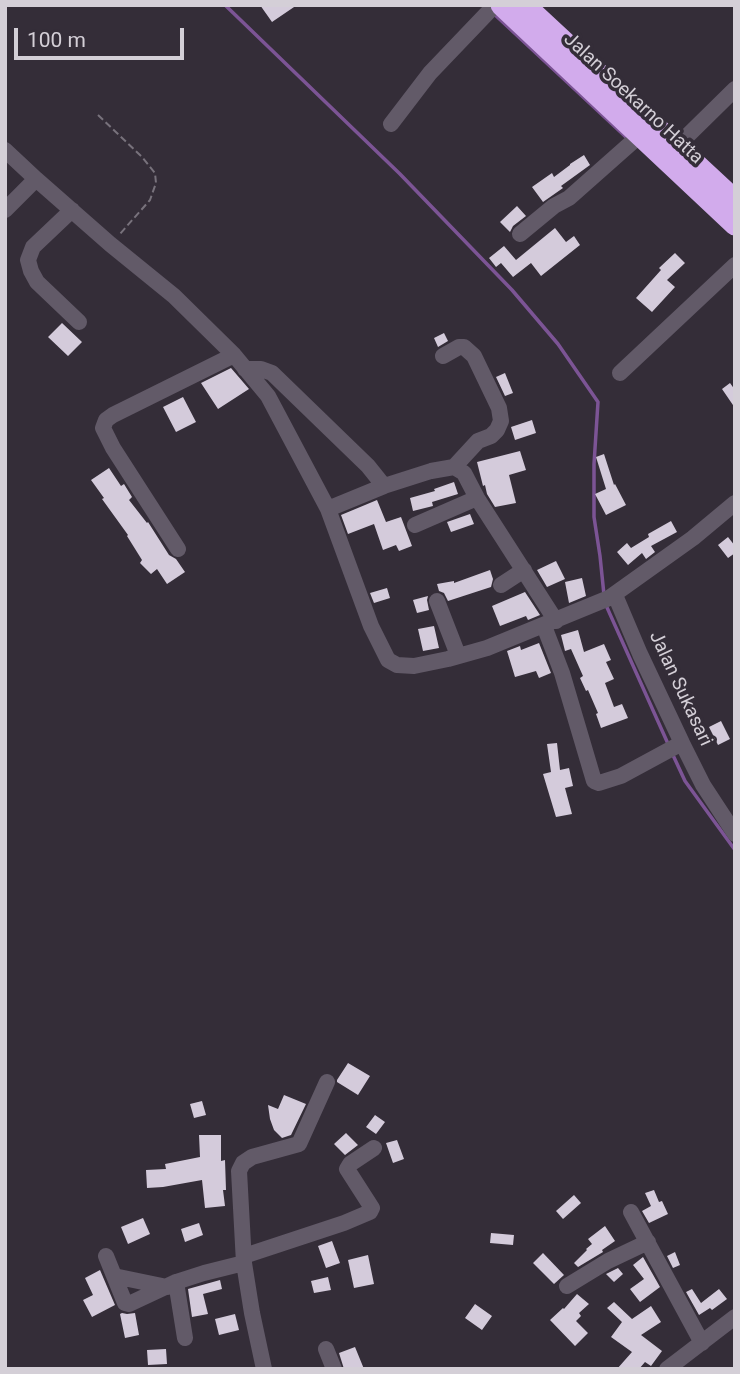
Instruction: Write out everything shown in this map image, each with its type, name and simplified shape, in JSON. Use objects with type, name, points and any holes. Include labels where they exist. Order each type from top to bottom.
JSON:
[{"type":"highway","name":"Jalan Soekarno Hatta","points":[[525,5],[735,201]]},
{"type":"highway","name":"Jalan Soekarno Hatta","points":[[494,9],[735,225]]},
{"type":"street","points":[[391,124],[430,73],[494,9]]},
{"type":"street","points":[[676,147],[735,89]]},
{"type":"street","points":[[520,234],[554,206],[569,198],[636,138]]},
{"type":"street","points":[[5,150],[110,244],[174,296],[234,355],[268,396],[328,509],[371,626],[388,660],[397,665],[414,666],[487,648],[612,596],[693,538],[735,503]]},
{"type":"street","points":[[5,210],[36,180]]},
{"type":"street","points":[[72,210],[33,247],[28,260],[37,282],[79,322]]},
{"type":"street","points":[[620,373],[735,265]]},
{"type":"street","points":[[328,509],[384,486],[430,471],[454,467],[478,441],[491,436],[497,430],[501,415],[474,356],[459,347],[443,356]]},
{"type":"street","points":[[178,549],[103,428],[106,420],[113,415],[234,355]]},
{"type":"street","points":[[245,369],[261,369],[272,373],[368,466],[384,486]]},
{"type":"street","points":[[454,467],[464,473],[524,570],[550,623],[594,781],[599,783],[621,776],[673,747]]},
{"type":"street","points":[[415,525],[477,498]]},
{"type":"street","points":[[501,585],[524,570]]},
{"type":"street","name":"Jalan Sukasari","points":[[612,596],[640,654],[673,747],[703,785],[735,834]]},
{"type":"street","points":[[437,601],[458,655]]},
{"type":"street","points":[[264,1369],[244,1260],[239,1171],[243,1163],[253,1157],[299,1144],[327,1082]]},
{"type":"street","points":[[106,1256],[125,1303],[344,1223],[370,1212],[372,1208],[347,1169],[350,1164],[374,1148]]},
{"type":"street","points":[[631,1212],[702,1343]]},
{"type":"street","points":[[567,1286],[608,1261],[648,1242]]},
{"type":"street","points":[[114,1276],[171,1285]]},
{"type":"street","points":[[171,1285],[185,1338]]},
{"type":"street","points":[[667,1369],[735,1317]]},
{"type":"street","points":[[326,1349],[334,1369]]},
{"type":"path","points":[[98,115],[155,173],[156,183],[150,200],[110,244]]},
{"type":"building","points":[[260,5],[297,5],[272,22]]},
{"type":"building","points":[[584,155],[590,165],[543,202],[532,187],[552,173],[554,177]]},
{"type":"building","points":[[517,206],[526,216],[513,226],[510,232],[500,222]]},
{"type":"building","points":[[555,228],[566,242],[574,236],[580,245],[541,276],[531,263],[513,277],[501,263],[496,267],[489,258],[504,246],[516,260]]},
{"type":"building","points":[[675,253],[685,263],[667,280],[675,287],[652,312],[636,298],[661,270],[659,268]]},
{"type":"building","points":[[62,323],[82,342],[68,356],[48,337]]},
{"type":"building","points":[[444,333],[448,341],[438,347],[434,338]]},
{"type":"building","points":[[231,368],[249,389],[218,409],[201,383]]},
{"type":"building","points":[[505,373],[513,393],[505,396],[496,377]]},
{"type":"building","points":[[730,383],[735,390],[735,408],[722,389]]},
{"type":"building","points":[[183,397],[196,422],[176,432],[163,407]]},
{"type":"building","points":[[532,420],[536,433],[515,440],[511,427]]},
{"type":"building","points":[[520,451],[526,470],[509,475],[516,503],[495,507],[485,485],[483,486],[477,462]]},
{"type":"building","points":[[604,454],[614,485],[626,505],[606,515],[595,494],[606,489],[596,457]]},
{"type":"building","points":[[109,468],[121,486],[124,484],[132,497],[129,500],[148,522],[169,555],[176,559],[185,572],[167,584],[157,569],[151,574],[140,563],[142,560],[128,535],[91,480]]},
{"type":"building","points":[[454,482],[458,494],[432,502],[433,506],[413,511],[410,498]]},
{"type":"building","points":[[377,500],[386,522],[401,517],[412,546],[399,551],[396,545],[383,550],[374,524],[348,534],[341,515]]},
{"type":"building","points":[[470,514],[474,524],[451,532],[447,522]]},
{"type":"building","points":[[671,521],[677,532],[651,546],[655,552],[646,559],[642,553],[628,565],[617,552],[627,543],[631,548]]},
{"type":"building","points":[[728,537],[735,546],[735,553],[728,558],[718,545]]},
{"type":"building","points":[[556,561],[565,579],[547,587],[537,570]]},
{"type":"building","points":[[490,570],[493,579],[491,587],[448,601],[444,593],[439,591],[437,584],[454,583]]},
{"type":"building","points":[[582,578],[586,596],[569,603],[565,582]]},
{"type":"building","points":[[387,588],[390,598],[374,603],[370,593]]},
{"type":"building","points":[[525,592],[540,615],[528,620],[526,616],[500,626],[492,606]]},
{"type":"building","points":[[428,596],[429,610],[417,613],[413,600]]},
{"type":"building","points":[[434,626],[439,648],[423,651],[418,629]]},
{"type":"building","points":[[578,630],[584,652],[604,644],[611,660],[606,662],[614,679],[605,683],[614,707],[622,704],[628,718],[601,728],[596,714],[598,713],[580,678],[583,676],[571,649],[565,651],[561,635]]},
{"type":"building","points":[[539,643],[551,673],[539,678],[536,671],[515,677],[507,651],[520,646],[521,650]]},
{"type":"building","points":[[721,721],[730,739],[718,745],[709,727]]},
{"type":"building","points":[[557,743],[560,770],[569,768],[573,786],[565,788],[572,814],[556,817],[543,774],[551,772],[547,744]]},
{"type":"building","points":[[348,1063],[370,1076],[358,1095],[337,1082]]},
{"type":"building","points":[[284,1095],[306,1104],[291,1135],[282,1138],[274,1130],[268,1105],[278,1109]]},
{"type":"building","points":[[202,1101],[206,1115],[194,1118],[190,1104]]},
{"type":"building","points":[[375,1115],[385,1122],[376,1134],[366,1127]]},
{"type":"building","points":[[346,1133],[358,1145],[345,1155],[334,1144]]},
{"type":"building","points":[[199,1135],[221,1135],[221,1161],[225,1160],[225,1206],[205,1208],[202,1180],[147,1188],[146,1170],[166,1169],[165,1164],[200,1157]]},
{"type":"building","points":[[397,1140],[404,1159],[393,1163],[386,1143]]},
{"type":"building","points":[[654,1190],[668,1214],[649,1223],[642,1211],[651,1206],[645,1193]]},
{"type":"building","points":[[574,1195],[581,1203],[563,1219],[556,1211]]},
{"type":"building","points":[[143,1218],[150,1234],[128,1244],[121,1227]]},
{"type":"building","points":[[199,1223],[203,1235],[185,1242],[181,1229]]},
{"type":"building","points":[[605,1226],[615,1241],[602,1250],[603,1252],[578,1267],[574,1263],[592,1244],[588,1239]]},
{"type":"building","points":[[491,1233],[514,1235],[513,1245],[490,1243]]},
{"type":"building","points":[[332,1241],[340,1263],[326,1268],[318,1246]]},
{"type":"building","points":[[675,1252],[680,1265],[673,1268],[667,1256]]},
{"type":"building","points":[[543,1253],[564,1275],[554,1284],[533,1263]]},
{"type":"building","points":[[368,1255],[374,1284],[354,1288],[348,1260]]},
{"type":"building","points":[[643,1257],[660,1287],[640,1302],[630,1289],[644,1279],[633,1265]]},
{"type":"building","points":[[618,1268],[623,1274],[614,1282],[606,1274]]},
{"type":"building","points":[[100,1270],[115,1305],[92,1317],[83,1300],[93,1295],[85,1278]]},
{"type":"building","points":[[328,1277],[331,1290],[314,1293],[311,1281]]},
{"type":"building","points":[[220,1280],[222,1289],[203,1294],[208,1314],[192,1317],[188,1289]]},
{"type":"building","points":[[692,1289],[701,1303],[719,1289],[727,1299],[712,1310],[710,1308],[699,1315],[686,1292]]},
{"type":"building","points":[[577,1294],[589,1304],[579,1313],[581,1316],[576,1321],[588,1333],[575,1346],[550,1320]]},
{"type":"building","points":[[614,1302],[632,1319],[651,1306],[661,1322],[641,1335],[662,1351],[651,1366],[645,1362],[639,1369],[617,1369],[632,1352],[611,1337],[622,1322],[607,1308]]},
{"type":"building","points":[[475,1304],[492,1316],[482,1330],[465,1318]]},
{"type":"building","points":[[135,1313],[139,1335],[125,1338],[120,1314]]},
{"type":"building","points":[[235,1314],[239,1330],[219,1335],[215,1319]]},
{"type":"building","points":[[355,1347],[364,1369],[344,1369],[339,1353]]},
{"type":"building","points":[[166,1349],[167,1364],[148,1365],[147,1350]]},
{"type":"waterway","points":[[225,5],[400,174],[512,290],[558,344],[598,402],[594,517],[604,595]]},
{"type":"waterway","points":[[493,13],[628,139]]},
{"type":"waterway","points":[[605,603],[669,746]]},
{"type":"waterway","points":[[672,753],[685,781],[735,850]]}]
